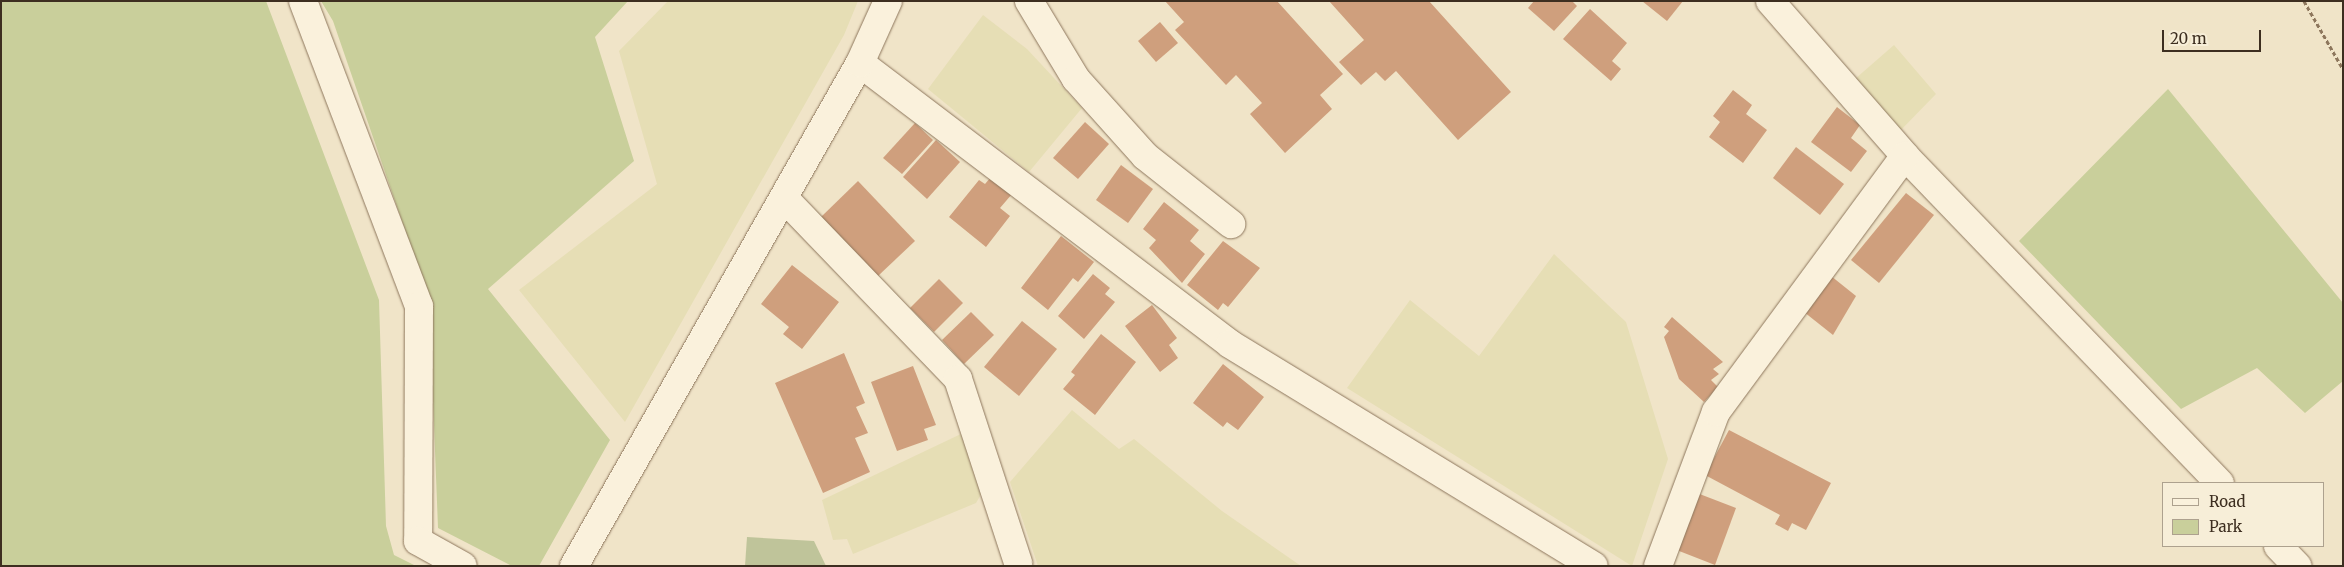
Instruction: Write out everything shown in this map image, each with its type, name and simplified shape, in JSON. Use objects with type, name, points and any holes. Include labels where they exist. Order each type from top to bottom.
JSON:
[{"type":"street","points":[[304,1],[419,306],[418,541],[463,566]]},
{"type":"street","points":[[574,566],[860,63],[888,1]]},
{"type":"street","points":[[1029,1],[1076,79],[1145,156],[1231,224]]},
{"type":"street","points":[[1770,1],[1815,47],[1905,156],[2219,482]]},
{"type":"street","points":[[860,63],[1230,344],[1594,566]]},
{"type":"street","points":[[1658,566],[1716,412],[1905,156]]},
{"type":"street","points":[[784,198],[958,379],[1018,563]]},
{"type":"street","points":[[2279,547],[2297,566]]},
{"type":"path","points":[[2304,1],[2343,69]]},
{"type":"shaded area","points":[[668,1],[858,1],[844,35],[625,422],[519,290],[657,184],[619,51]]},
{"type":"shaded area","points":[[983,15],[1027,49],[1082,108],[1029,172],[928,89]]},
{"type":"shaded area","points":[[1894,45],[1936,94],[1899,132],[1855,79]]},
{"type":"shaded area","points":[[1554,254],[1626,322],[1668,459],[1632,566],[1347,388],[1410,300],[1479,356]]},
{"type":"shaded area","points":[[1072,410],[1119,449],[1134,439],[1222,511],[1301,566],[1038,566],[1010,482]]},
{"type":"shaded area","points":[[963,433],[983,491],[976,503],[853,554],[847,539],[833,540],[822,500]]},
{"type":"green space","points":[[1,1],[266,1],[379,300],[386,526],[394,555],[416,566],[1,566]]},
{"type":"green space","points":[[321,1],[628,1],[595,37],[634,161],[488,289],[610,440],[539,566],[512,566],[438,528],[430,322],[405,230],[333,21]]},
{"type":"green space","points":[[2168,89],[2343,303],[2343,381],[2305,413],[2257,368],[2181,409],[2019,241]]},
{"type":"green space","points":[[747,537],[814,541],[826,566],[745,566]]},
{"type":"building","points":[[1165,1],[1277,1],[1343,74],[1320,95],[1332,109],[1285,153],[1250,114],[1262,103],[1236,75],[1226,85],[1175,30],[1184,22]]},
{"type":"building","points":[[1329,1],[1429,1],[1511,92],[1458,140],[1396,71],[1385,81],[1376,72],[1361,85],[1339,62],[1364,40]]},
{"type":"building","points":[[1534,1],[1572,1],[1577,6],[1554,31],[1528,8]]},
{"type":"building","points":[[1642,1],[1683,1],[1667,21]]},
{"type":"building","points":[[1590,9],[1627,43],[1612,61],[1621,69],[1611,81],[1563,39]]},
{"type":"building","points":[[1160,22],[1178,43],[1156,62],[1138,41]]},
{"type":"building","points":[[1733,90],[1752,105],[1746,114],[1767,130],[1743,163],[1709,137],[1720,122],[1713,116]]},
{"type":"building","points":[[1837,107],[1860,125],[1851,138],[1867,151],[1851,172],[1811,142]]},
{"type":"building","points":[[1085,122],[1109,144],[1078,179],[1053,158]]},
{"type":"building","points":[[915,123],[933,140],[902,174],[883,158]]},
{"type":"building","points":[[936,140],[960,162],[927,199],[903,177]]},
{"type":"building","points":[[1796,147],[1844,184],[1820,215],[1773,178]]},
{"type":"building","points":[[1121,165],[1153,189],[1128,223],[1096,200]]},
{"type":"building","points":[[991,177],[1012,194],[1000,208],[1010,216],[986,247],[949,217],[979,180],[985,184]]},
{"type":"building","points":[[858,181],[915,241],[878,276],[821,217]]},
{"type":"building","points":[[1906,193],[1934,215],[1879,283],[1851,260]]},
{"type":"building","points":[[1164,202],[1199,230],[1190,241],[1205,254],[1182,283],[1149,248],[1156,240],[1143,229]]},
{"type":"building","points":[[1061,236],[1094,262],[1078,282],[1073,278],[1048,310],[1021,288]]},
{"type":"building","points":[[1223,241],[1260,268],[1228,307],[1223,303],[1218,310],[1187,285]]},
{"type":"building","points":[[792,265],[839,302],[802,349],[783,334],[789,327],[761,304]]},
{"type":"building","points":[[1093,274],[1110,288],[1105,294],[1115,302],[1084,339],[1058,316]]},
{"type":"building","points":[[1831,276],[1856,296],[1833,335],[1804,312]]},
{"type":"building","points":[[939,279],[963,303],[934,332],[910,308]]},
{"type":"building","points":[[1152,305],[1177,338],[1169,345],[1178,358],[1160,372],[1125,326]]},
{"type":"building","points":[[971,312],[994,335],[964,364],[942,340]]},
{"type":"building","points":[[1672,317],[1723,362],[1713,369],[1719,374],[1711,380],[1718,387],[1704,402],[1679,379],[1664,337],[1669,331],[1664,327]]},
{"type":"building","points":[[1022,321],[1057,349],[1019,396],[984,367]]},
{"type":"building","points":[[1101,334],[1136,362],[1095,415],[1063,389],[1075,375],[1071,372]]},
{"type":"building","points":[[844,353],[865,403],[856,407],[868,433],[855,438],[870,472],[823,493],[775,383]]},
{"type":"building","points":[[1223,364],[1264,397],[1238,430],[1227,422],[1223,427],[1193,403]]},
{"type":"building","points":[[913,366],[936,425],[924,429],[928,440],[897,451],[871,382]]},
{"type":"building","points":[[1729,430],[1831,483],[1806,530],[1792,523],[1788,531],[1775,524],[1780,515],[1705,475]]},
{"type":"building","points":[[1697,493],[1736,508],[1715,565],[1674,549]]}]
